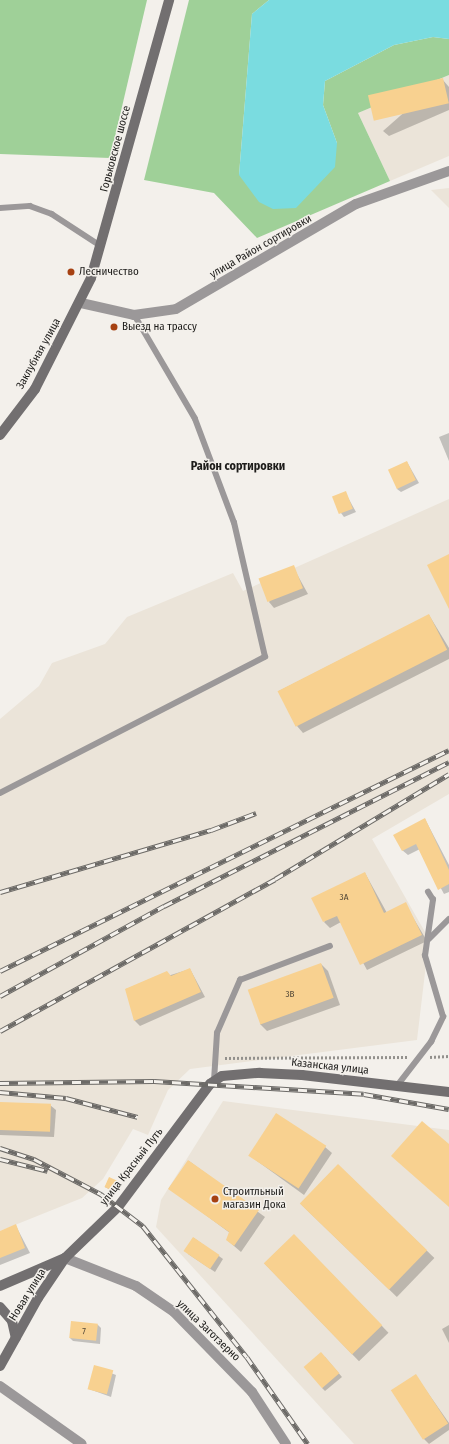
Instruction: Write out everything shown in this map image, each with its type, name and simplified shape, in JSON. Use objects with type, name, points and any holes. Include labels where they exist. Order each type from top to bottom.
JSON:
[{"type":"main road","name":"Горьковское шоссе","points":[[81,303],[102,246],[169,0]]},
{"type":"main road","name":"Заклубная улица","points":[[0,435],[35,389],[81,303]]},
{"type":"main road","name":"Казанская улица","points":[[212,1082],[222,1076],[260,1073],[449,1092]]},
{"type":"main road","name":"улица Красный Путь","points":[[0,1286],[65,1258],[118,1207],[212,1082]]},
{"type":"main road","name":"Новая улица","points":[[1,1362],[65,1258]]},
{"type":"main road","points":[[0,1307],[12,1321],[16,1338]]},
{"type":"street","name":"улица Район сортировки","points":[[81,303],[134,315],[176,309],[356,204],[449,171]]},
{"type":"street","name":"улица Заготзерно","points":[[65,1258],[136,1286],[174,1312],[252,1392],[286,1444]]},
{"type":"street","points":[[0,1386],[82,1444]]},
{"type":"lane","points":[[0,208],[30,206],[52,214],[102,246]]},
{"type":"lane","points":[[0,793],[265,657],[234,523],[195,419],[134,315]]},
{"type":"lane","points":[[397,1087],[419,1058],[443,1017],[425,956],[429,939],[433,900],[428,892]]},
{"type":"lane","points":[[429,939],[449,919]]},
{"type":"lane","points":[[212,1082],[217,1033],[240,980],[330,946]]},
{"type":"path","points":[[214,1059],[289,1055],[419,1058],[449,1056]]},
{"type":"shaded area","points":[[449,75],[449,156],[390,181],[358,113]]},
{"type":"shaded area","points":[[449,188],[449,208],[431,190]]},
{"type":"shaded area","points":[[449,499],[449,794],[372,839],[429,939],[417,1040],[190,1069],[168,1090],[148,1135],[133,1129],[103,1179],[82,1198],[0,1231],[0,719],[39,686],[52,663],[105,644],[127,617],[233,573],[243,591]]},
{"type":"shaded area","points":[[223,1101],[449,1130],[449,1444],[354,1444],[156,1227],[161,1200]]},
{"type":"green space","points":[[0,0],[147,0],[110,158],[0,154]]},
{"type":"green space","points":[[189,0],[269,0],[252,14],[239,175],[337,143],[323,105],[325,81],[394,45],[433,37],[449,39],[449,75],[358,113],[390,181],[257,238],[214,193],[144,180]]},
{"type":"water","points":[[269,0],[449,0],[449,39],[433,37],[394,45],[325,81],[323,105],[337,143],[335,167],[296,208],[273,209],[259,202],[239,175],[252,14]]},
{"type":"building","points":[[443,78],[449,103],[374,121],[368,95]]},
{"type":"building","points":[[407,461],[416,480],[397,489],[388,470]]},
{"type":"building","points":[[346,491],[353,509],[339,514],[332,496]]},
{"type":"building","points":[[449,554],[449,609],[427,565]]},
{"type":"building","points":[[294,565],[303,588],[267,602],[259,579]]},
{"type":"building","points":[[429,614],[447,650],[296,727],[278,691]]},
{"type":"building","points":[[425,818],[449,870],[449,884],[438,890],[416,844],[402,851],[393,835]]},
{"type":"building","points":[[365,872],[384,913],[406,902],[422,935],[360,965],[337,916],[323,922],[311,898]]},
{"type":"building","points":[[321,963],[334,998],[260,1024],[248,990]]},
{"type":"building","points":[[190,968],[201,992],[134,1021],[125,989],[167,971],[171,976]]},
{"type":"building","points":[[0,1102],[51,1104],[50,1132],[0,1130]]},
{"type":"building","points":[[276,1113],[326,1146],[299,1188],[248,1156]]},
{"type":"building","points":[[422,1121],[449,1144],[449,1207],[391,1156]]},
{"type":"building","points":[[188,1160],[259,1210],[234,1246],[226,1240],[229,1232],[168,1189]]},
{"type":"building","points":[[338,1164],[427,1250],[389,1290],[300,1204]]},
{"type":"building","points":[[109,1177],[120,1182],[115,1192],[105,1187]]},
{"type":"building","points":[[16,1224],[25,1248],[0,1258],[0,1231]]},
{"type":"building","points":[[294,1234],[382,1325],[352,1355],[264,1263]]},
{"type":"building","points":[[193,1237],[220,1255],[210,1269],[183,1251]]},
{"type":"building","points":[[71,1321],[98,1324],[96,1341],[69,1338]]},
{"type":"building","points":[[321,1352],[339,1373],[322,1388],[304,1367]]},
{"type":"building","points":[[94,1365],[113,1370],[107,1394],[88,1389]]},
{"type":"building","points":[[416,1374],[448,1423],[423,1440],[391,1390]]},
{"type":"railway","points":[[0,971],[449,750]]},
{"type":"railway","points":[[0,996],[164,906],[449,762]]},
{"type":"railway","points":[[0,1031],[275,879],[449,774]]},
{"type":"railway","points":[[0,892],[211,830],[256,813]]},
{"type":"railway","points":[[0,1083],[154,1081],[364,1094],[449,1109]]},
{"type":"railway","points":[[0,1092],[66,1098],[138,1117]]},
{"type":"railway","points":[[0,1148],[34,1159],[101,1194],[143,1226],[247,1357],[308,1444]]},
{"type":"railway","points":[[0,1159],[48,1171]]},
{"type":"place","name":"Лесничество","points":[[71,272]]},
{"type":"place","name":"Выезд на трассу","points":[[114,327]]},
{"type":"place","name":"Строитльный магазин Дока","points":[[215,1199]]},
{"type":"district","name":"Район сортировки","points":[[238,467]]}]
